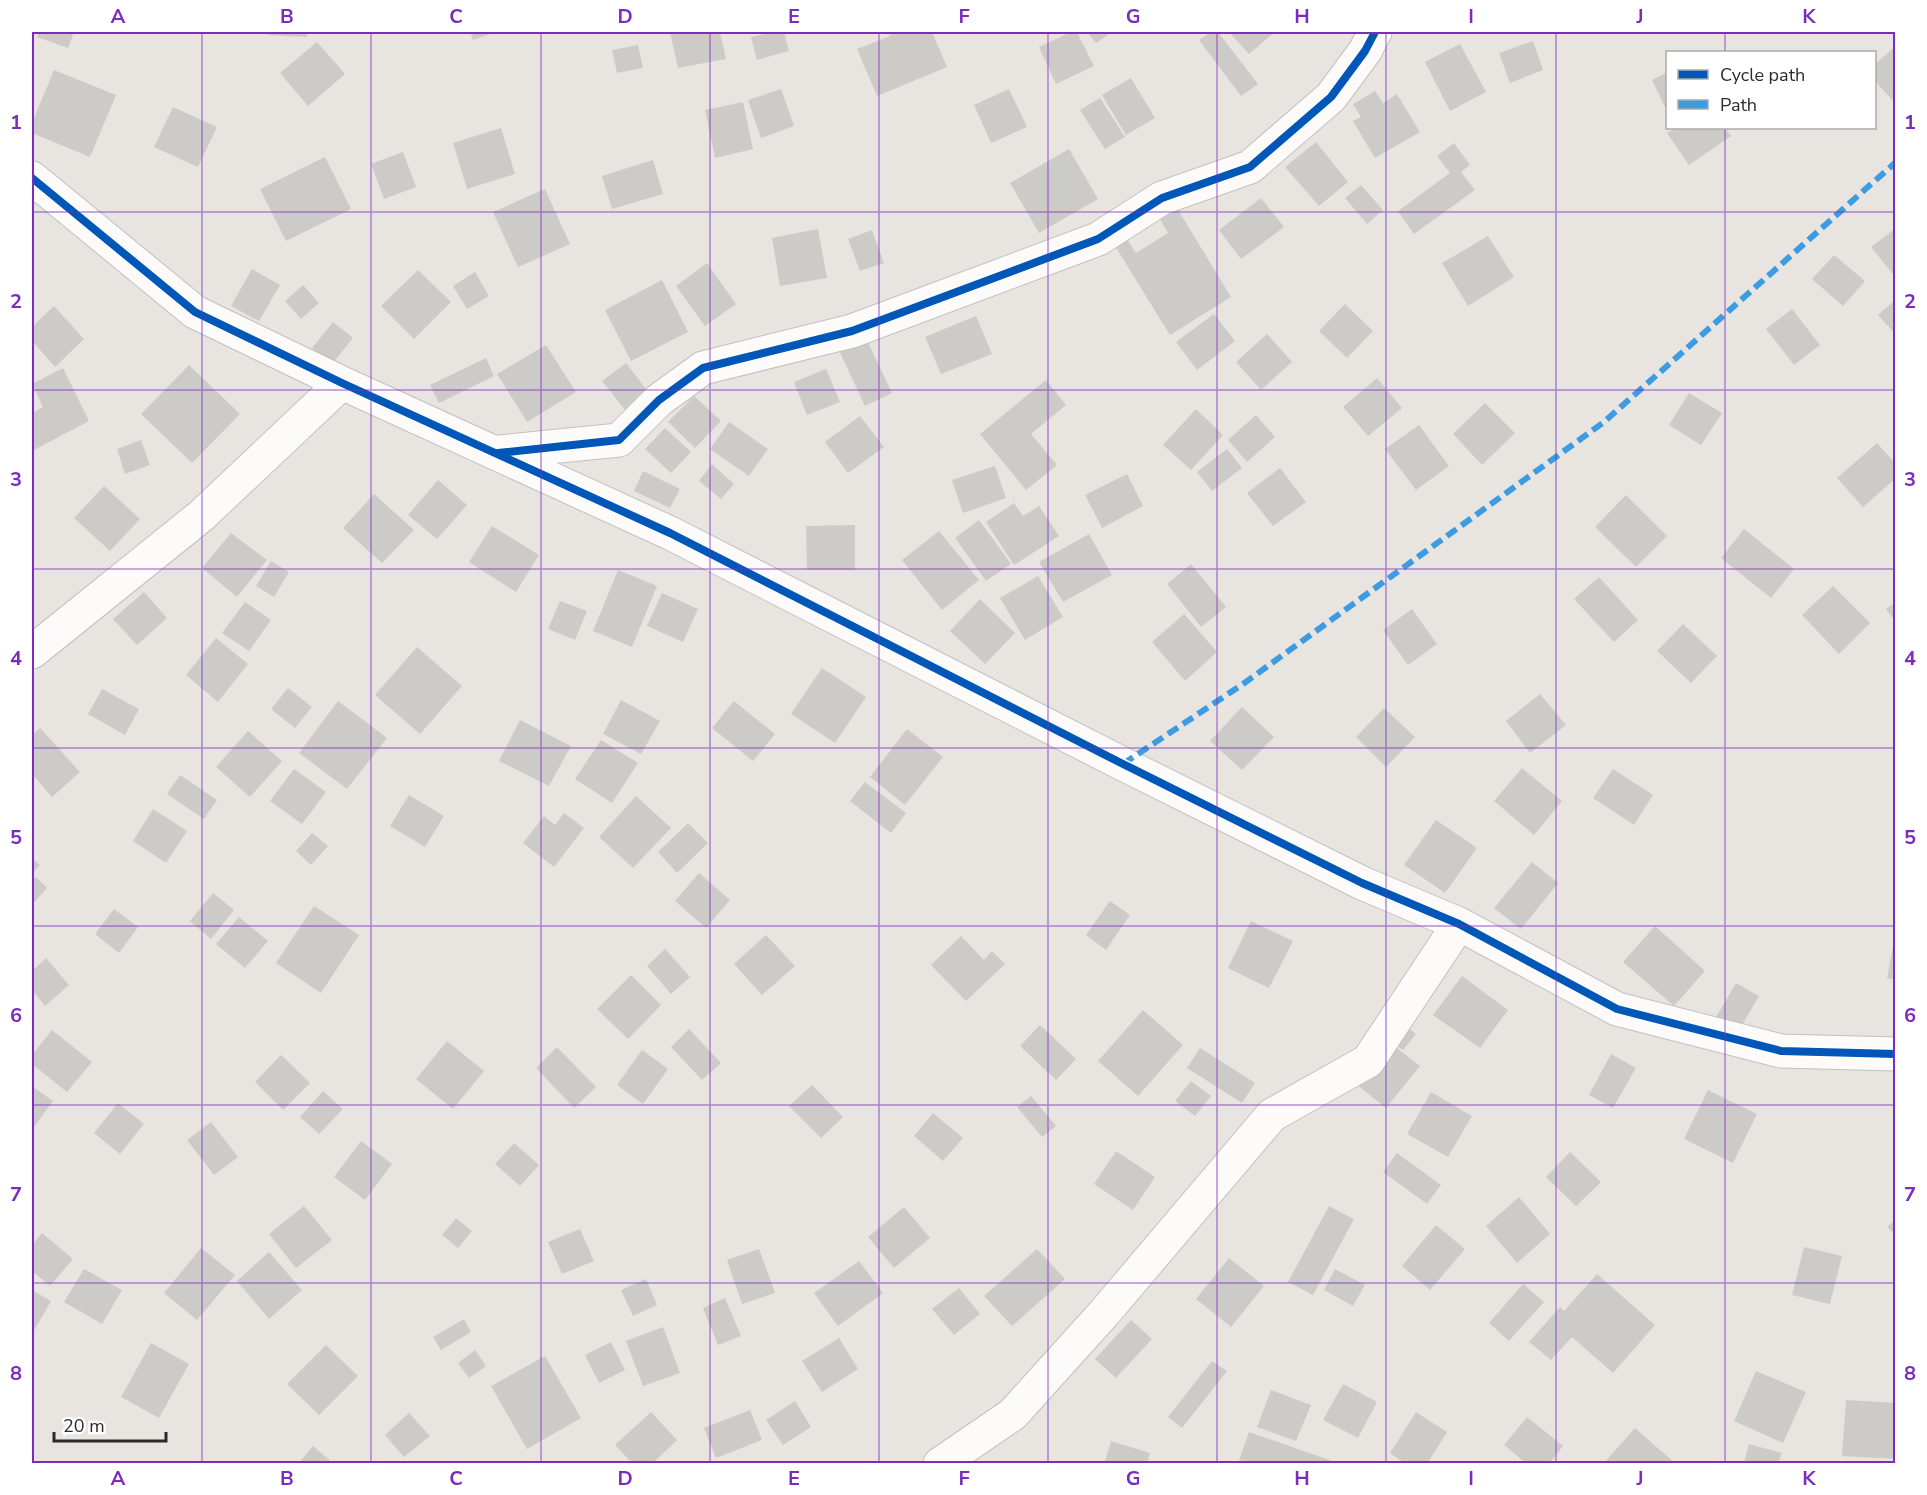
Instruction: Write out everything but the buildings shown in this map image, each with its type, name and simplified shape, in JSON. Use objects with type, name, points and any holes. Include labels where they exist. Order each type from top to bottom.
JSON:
[{"type":"street","points":[[498,453],[619,440],[659,400],[704,368],[852,331],[1098,239],[1162,198],[1250,167],[1331,97],[1365,51],[1375,32]]},
{"type":"street","points":[[32,178],[195,312],[342,383],[670,533],[1133,770],[1362,883],[1460,924],[1617,1009],[1781,1050],[1896,1054]]},
{"type":"street","points":[[32,651],[201,516],[342,383]]},
{"type":"street","points":[[940,1464],[1013,1414],[1105,1311],[1272,1115],[1368,1061],[1460,924]]},
{"type":"marked path","points":[[1123,764],[1243,684],[1604,422],[1896,162]]},
{"type":"cycle path","points":[[498,453],[619,440],[659,400],[703,368],[852,331],[1098,239],[1162,198],[1250,167],[1331,97],[1365,51],[1375,32]]},
{"type":"cycle path","points":[[32,178],[195,312],[342,383],[670,533],[1362,883],[1459,924],[1617,1009],[1781,1051],[1896,1054]]}]
